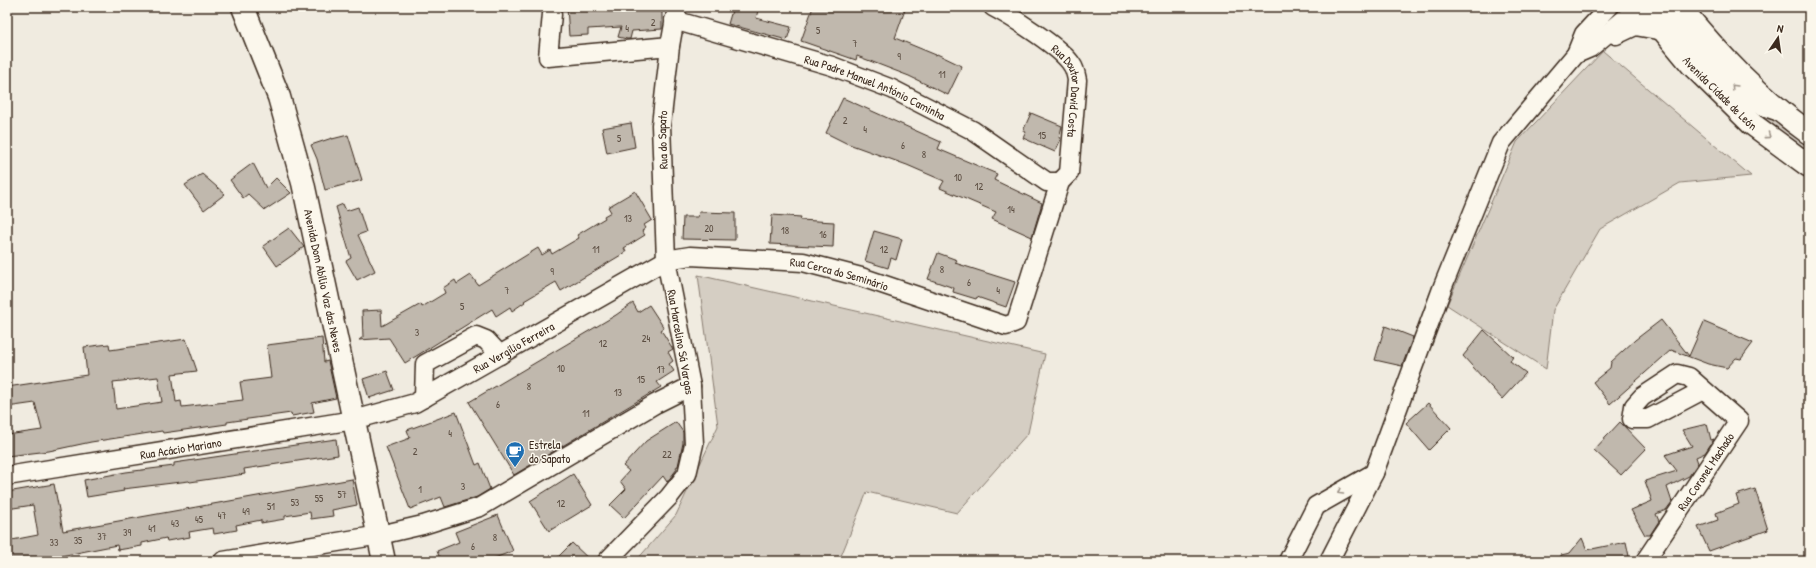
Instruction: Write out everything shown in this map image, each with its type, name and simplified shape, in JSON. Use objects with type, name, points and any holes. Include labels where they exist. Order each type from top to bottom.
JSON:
[{"type":"street","name":"Avenida Dom Abílio Vaz das Neves","points":[[243,7],[279,97],[303,183],[380,535],[384,561]]},
{"type":"street","name":"Rua Doutor David Costa","points":[[993,7],[1062,53],[1073,66],[1077,80],[1069,173],[1060,182],[1016,322],[1006,326]]},
{"type":"street","points":[[1583,45],[1609,7]]},
{"type":"street","points":[[1329,561],[1374,473],[1443,286],[1500,143],[1583,45],[1622,7]]},
{"type":"street","points":[[1583,45],[1634,12],[1636,7]]},
{"type":"street","name":"Avenida Cidade de León","points":[[1644,7],[1692,65],[1752,124],[1809,166]]},
{"type":"street","points":[[1662,7],[1741,94],[1760,105],[1780,112]]},
{"type":"street","points":[[1680,7],[1715,50],[1780,112],[1809,133]]},
{"type":"street","points":[[552,14],[548,57],[670,46]]},
{"type":"street","name":"Rua Padre Manuel António Caminha","points":[[676,14],[832,66],[892,89],[972,130],[1047,182],[1060,182]]},
{"type":"street","name":"Rua do Sapato","points":[[666,260],[661,125],[670,46],[676,14]]},
{"type":"street","points":[[1583,45],[1603,44],[1621,32],[1635,26],[1663,30]]},
{"type":"street","name":"Rua Cerca do Seminário","points":[[666,260],[690,256],[803,262],[861,277],[1006,326]]},
{"type":"street","name":"Rua Vergílio Ferreira","points":[[354,420],[415,403],[666,260]]},
{"type":"street","name":"Rua Marcelino Sá Vargas","points":[[607,561],[669,497],[687,474],[694,444],[691,386],[666,260]]},
{"type":"street","points":[[424,398],[425,364],[476,336],[486,340],[500,355]]},
{"type":"street","points":[[223,561],[380,535],[423,525],[480,507],[648,408],[691,386]]},
{"type":"street","name":"Rua Coronel Machado","points":[[1645,561],[1739,422],[1703,390]]},
{"type":"street","name":"Rua Acácio Mariano","points":[[7,476],[354,420]]},
{"type":"street","points":[[1288,561],[1316,506],[1374,473]]},
{"type":"shaded area","points":[[1603,51],[1751,176],[1680,183],[1600,229],[1553,310],[1546,369],[1447,305],[1517,142]]},
{"type":"shaded area","points":[[1748,108],[1778,122],[1809,148],[1809,155]]},
{"type":"shaded area","points":[[698,275],[1045,354],[1028,433],[957,513],[867,492],[839,561],[636,561],[676,515],[718,426]]},
{"type":"building","points":[[567,7],[662,7],[662,29],[632,31],[630,39],[618,37],[621,27],[588,29],[588,35],[569,36]]},
{"type":"building","points":[[733,7],[759,7],[756,18],[791,27],[787,40],[728,24]]},
{"type":"building","points":[[813,7],[906,7],[895,38],[936,55],[937,54],[962,66],[948,95],[909,76],[857,56],[856,60],[801,41]]},
{"type":"building","points":[[843,98],[941,142],[938,149],[997,174],[994,180],[1042,203],[1032,237],[992,219],[996,212],[940,188],[944,181],[907,165],[846,143],[826,133]]},
{"type":"building","points":[[1031,113],[1062,126],[1059,138],[1061,139],[1055,152],[1023,138],[1026,132],[1023,131]]},
{"type":"building","points":[[631,123],[635,147],[607,153],[602,128]]},
{"type":"building","points":[[348,135],[362,180],[325,190],[317,159],[311,145],[332,138]]},
{"type":"building","points":[[253,163],[266,188],[276,178],[291,193],[265,210],[248,194],[243,198],[230,180]]},
{"type":"building","points":[[202,174],[225,194],[204,210],[185,185]]},
{"type":"building","points":[[635,191],[652,220],[644,225],[646,228],[642,231],[645,235],[624,248],[626,252],[561,291],[556,282],[524,301],[525,302],[512,311],[510,307],[496,316],[492,309],[405,363],[389,338],[359,340],[363,337],[362,311],[381,310],[382,326],[421,304],[422,307],[445,293],[443,288],[455,280],[457,284],[471,275],[478,285],[538,248],[542,255],[550,250],[552,254],[579,238],[577,235],[605,218],[604,216],[611,212],[608,207]]},
{"type":"building","points":[[343,204],[346,211],[358,207],[366,232],[358,235],[375,271],[357,280],[346,261],[351,258],[336,207]]},
{"type":"building","points":[[699,212],[735,213],[735,240],[682,239],[683,217],[698,217]]},
{"type":"building","points":[[772,215],[801,217],[800,220],[834,222],[833,247],[770,244]]},
{"type":"building","points":[[289,228],[304,247],[277,266],[263,246]]},
{"type":"building","points":[[874,231],[902,239],[896,260],[891,258],[888,268],[865,261]]},
{"type":"building","points":[[938,253],[957,260],[955,263],[1015,282],[1006,307],[977,297],[976,299],[953,292],[954,288],[928,279]]},
{"type":"building","points":[[633,303],[638,312],[649,305],[664,328],[661,330],[673,349],[668,352],[673,361],[669,364],[674,371],[657,382],[661,387],[514,475],[469,402],[616,315]]},
{"type":"building","points":[[1661,320],[1689,356],[1704,322],[1753,343],[1741,359],[1736,358],[1727,368],[1708,364],[1671,350],[1610,404],[1593,382],[1610,368],[1611,362],[1635,340]]},
{"type":"building","points":[[1385,326],[1413,337],[1402,366],[1375,360]]},
{"type":"building","points":[[1484,330],[1513,357],[1510,361],[1526,373],[1502,399],[1463,356]]},
{"type":"building","points":[[322,338],[324,362],[328,361],[336,398],[312,403],[314,412],[292,416],[291,413],[163,433],[162,431],[91,442],[49,451],[7,456],[7,435],[42,430],[35,403],[7,407],[7,387],[87,375],[84,347],[109,344],[110,350],[186,339],[197,371],[172,374],[176,402],[181,401],[182,407],[243,400],[240,382],[271,378],[267,345]],"holes":[[[158,377],[162,402],[116,409],[113,382]]]},
{"type":"building","points":[[387,371],[394,390],[369,398],[363,379]]},
{"type":"building","points":[[1428,403],[1451,428],[1429,450],[1406,423]]},
{"type":"building","points":[[456,412],[476,465],[480,463],[490,489],[477,497],[445,507],[441,497],[410,509],[386,447],[410,438],[407,430]]},
{"type":"building","points":[[676,422],[683,432],[683,443],[678,466],[676,467],[677,469],[667,482],[663,476],[624,518],[610,505],[626,489],[620,481],[629,471],[623,466],[646,441]]},
{"type":"building","points":[[1620,422],[1646,449],[1621,475],[1594,450]]},
{"type":"building","points":[[1707,424],[1711,440],[1714,439],[1705,453],[1696,457],[1698,463],[1689,476],[1667,487],[1672,502],[1666,510],[1656,514],[1659,521],[1650,535],[1645,535],[1631,510],[1652,501],[1645,481],[1677,471],[1665,455],[1692,446],[1682,430]]},
{"type":"building","points":[[336,439],[338,455],[244,469],[245,474],[190,482],[123,489],[124,491],[87,497],[84,480],[126,472],[174,466],[174,463]]},
{"type":"building","points":[[573,474],[592,505],[549,531],[530,501]]},
{"type":"building","points":[[352,479],[357,505],[332,510],[333,516],[311,519],[310,512],[285,516],[285,519],[261,523],[261,520],[236,525],[237,530],[214,534],[213,528],[189,532],[190,537],[167,541],[166,538],[142,543],[142,546],[118,550],[117,545],[35,561],[7,561],[7,541],[38,535],[33,505],[7,509],[7,492],[54,484],[63,531]]},
{"type":"building","points":[[1755,489],[1768,530],[1709,551],[1698,527],[1718,520],[1716,513],[1739,504],[1736,495]]},
{"type":"building","points":[[498,515],[513,551],[487,561],[441,561],[437,551],[459,542],[455,532]]},
{"type":"building","points":[[1582,538],[1587,550],[1626,542],[1630,561],[1561,561],[1561,555],[1570,553]]},
{"type":"building","points":[[572,543],[591,561],[554,561]]},
{"type":"place","name":"Estrela do Sapato","points":[[515,468]]}]
